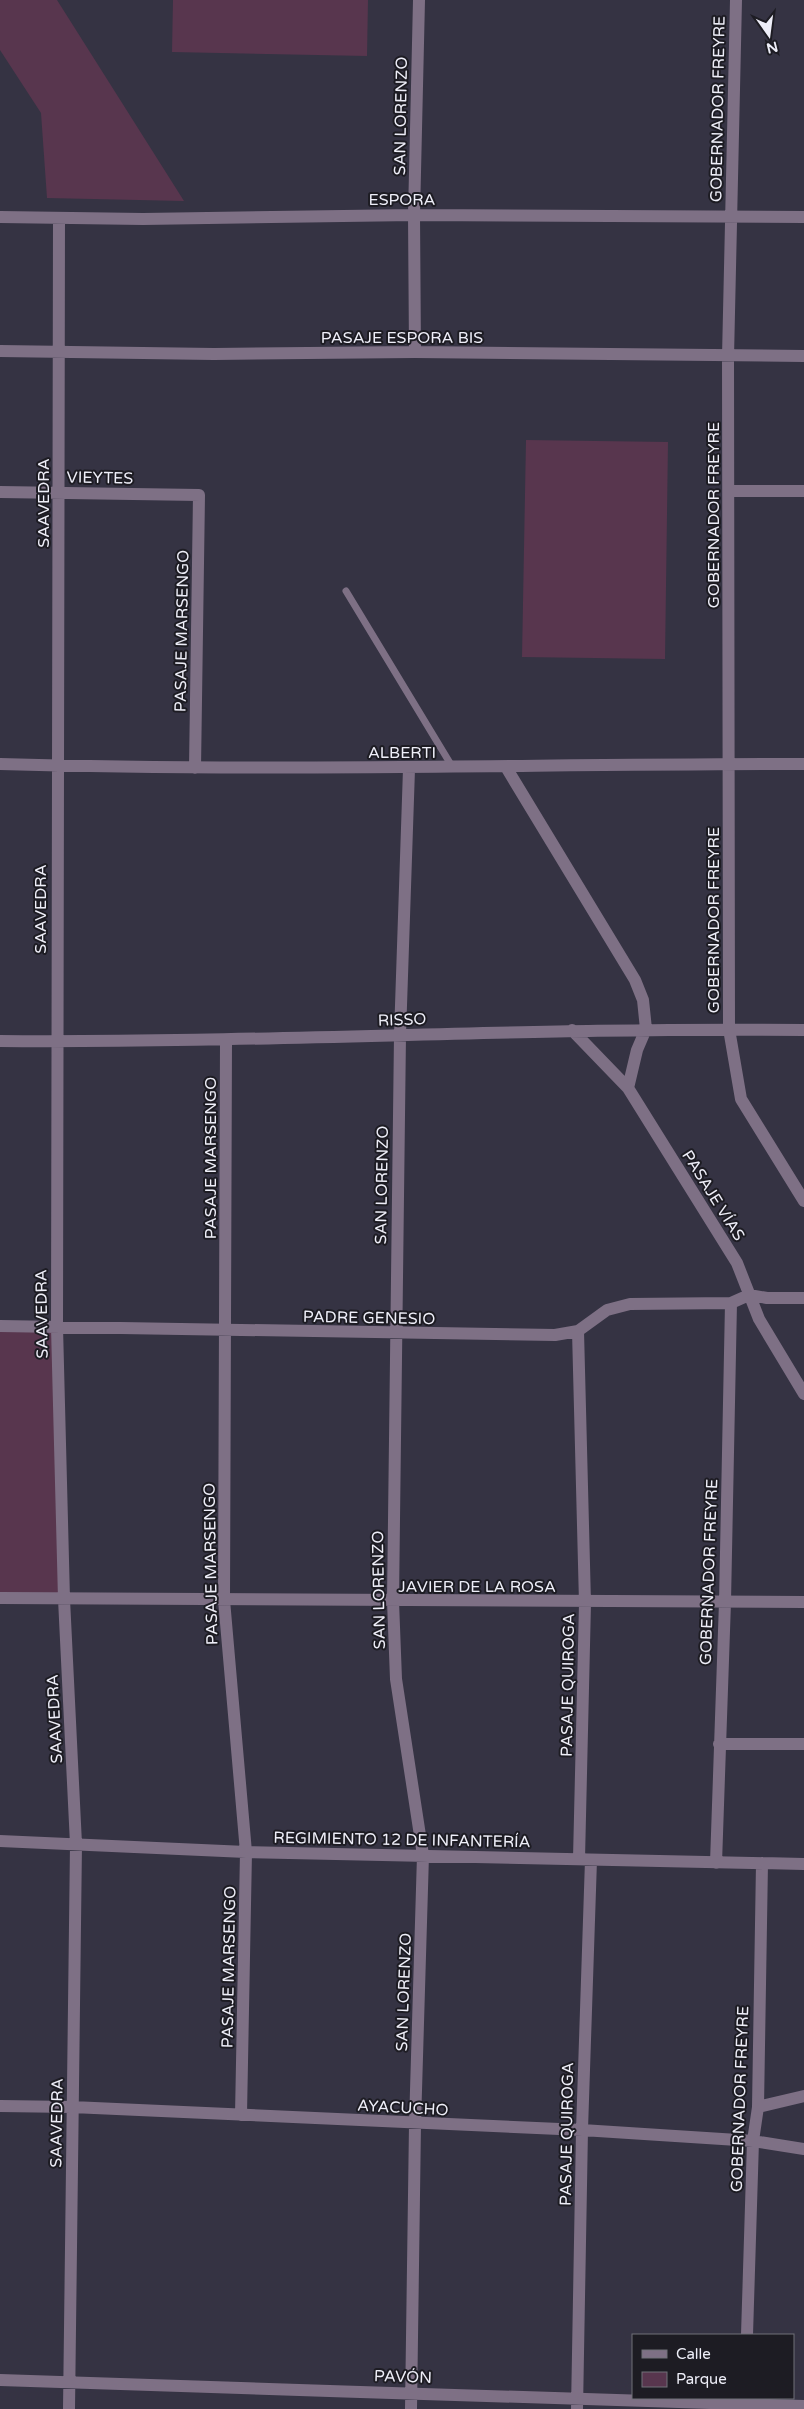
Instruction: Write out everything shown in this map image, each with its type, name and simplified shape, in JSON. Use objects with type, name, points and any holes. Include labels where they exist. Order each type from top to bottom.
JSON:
[{"type":"street","name":"SAN LORENZO","points":[[415,352],[414,215],[419,0]]},
{"type":"street","name":"GOBERNADOR FREYRE","points":[[730,1029],[730,491],[728,357],[736,0]]},
{"type":"street","name":"ESPORA","points":[[0,217],[143,219],[414,215],[804,217]]},
{"type":"street","name":"SAAVEDRA","points":[[59,218],[57,1327],[64,1599],[76,1844],[69,2409]]},
{"type":"street","name":"PASAJE ESPORA BIS","points":[[0,351],[214,354],[415,352],[728,357],[804,356]]},
{"type":"street","points":[[730,491],[804,491]]},
{"type":"street","name":"VIEYTES","points":[[0,492],[199,495]]},
{"type":"street","name":"PASAJE MARSENGO","points":[[195,768],[199,495]]},
{"type":"street","name":"ALBERTI","points":[[0,764],[195,768],[409,769],[804,764]]},
{"type":"street","points":[[506,767],[635,980],[643,1000],[646,1029],[637,1050],[628,1088]]},
{"type":"street","name":"SAN LORENZO","points":[[409,769],[400,1035],[393,1601],[396,1679],[423,1855],[415,2124],[411,2409]]},
{"type":"street","name":"RISSO","points":[[0,1040],[226,1040],[646,1029],[804,1030]]},
{"type":"street","points":[[730,1029],[741,1099],[804,1201]]},
{"type":"street","name":"PASAJE VÍAS","points":[[572,1030],[628,1088],[737,1263],[759,1319],[804,1394]]},
{"type":"street","name":"PASAJE MARSENGO","points":[[226,1040],[224,1600],[246,1852],[242,2116]]},
{"type":"street","points":[[731,1303],[749,1295],[767,1298],[804,1298]]},
{"type":"street","name":"GOBERNADOR FREYRE","points":[[716,1862],[725,1602],[731,1303]]},
{"type":"street","name":"PADRE GENESIO","points":[[0,1326],[554,1336],[578,1331],[607,1310],[630,1304],[731,1303]]},
{"type":"street","name":"PASAJE QUIROGA","points":[[577,2405],[585,1860],[585,1602],[578,1331]]},
{"type":"street","name":"JAVIER DE LA ROSA","points":[[0,1598],[804,1602]]},
{"type":"street","points":[[719,1744],[804,1744]]},
{"type":"street","name":"REGIMIENTO 12 DE INFANTERÍA","points":[[0,1841],[246,1852],[804,1864]]},
{"type":"street","name":"GOBERNADOR FREYRE","points":[[747,2334],[753,2142],[758,2107],[762,1863]]},
{"type":"street","points":[[758,2107],[804,2096]]},
{"type":"street","name":"AYACUCHO","points":[[0,2106],[72,2107],[415,2124],[582,2130],[753,2142],[804,2149]]},
{"type":"street","name":"PAVÓN","points":[[0,2380],[411,2393],[577,2405],[745,2404],[804,2406]]},
{"type":"lane","points":[[346,590],[453,768]]},
{"type":"green space","points":[[0,0],[57,0],[184,201],[47,198],[41,113],[0,50]]},
{"type":"green space","points":[[173,0],[368,0],[367,56],[172,52]]},
{"type":"green space","points":[[526,440],[668,442],[665,659],[522,657]]},
{"type":"green space","points":[[0,1328],[55,1329],[60,1595],[0,1595]]}]
